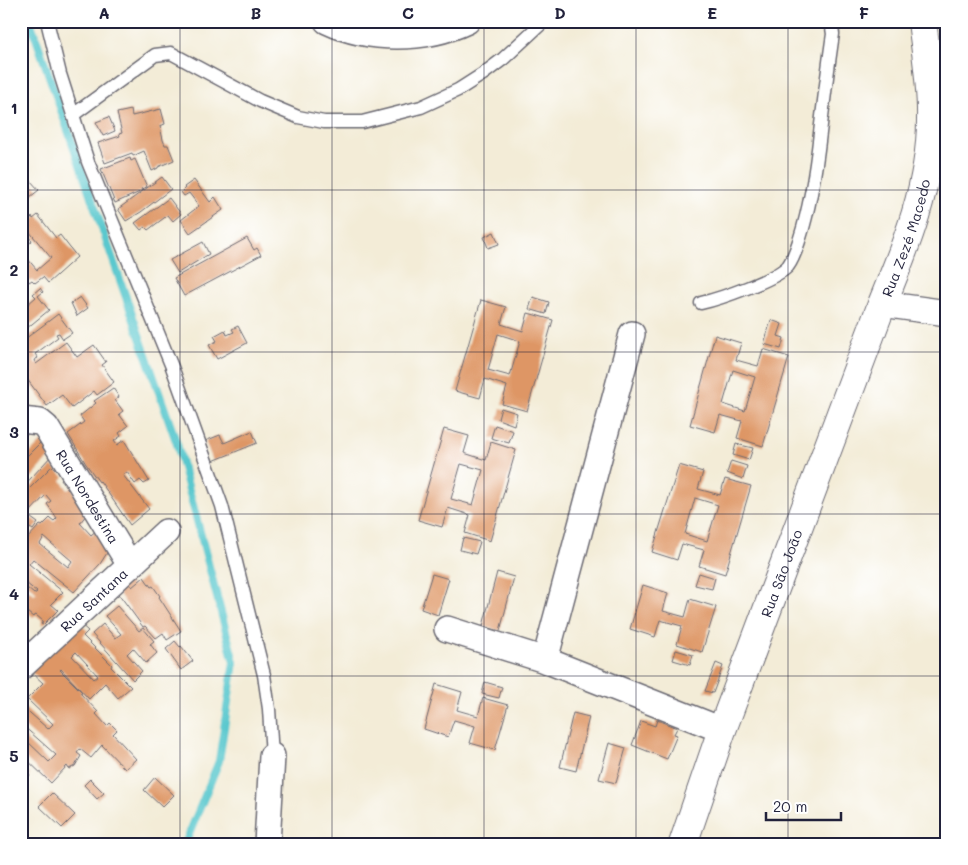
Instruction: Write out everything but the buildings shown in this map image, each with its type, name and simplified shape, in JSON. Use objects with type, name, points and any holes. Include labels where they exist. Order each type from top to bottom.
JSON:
[{"type":"street","points":[[327,21],[337,26],[377,36],[413,36],[457,26],[467,21]]},
{"type":"street","name":"Rua Zezé Macedo","points":[[882,304],[901,258],[918,204],[928,161],[931,121],[929,78],[922,21]]},
{"type":"street","points":[[882,304],[947,313]]},
{"type":"street","name":"Rua São João","points":[[683,844],[722,730],[882,304]]},
{"type":"street","points":[[545,660],[632,334]]},
{"type":"street","name":"Rua Nordestina","points":[[21,420],[40,422],[46,427],[130,565]]},
{"type":"street","name":"Rua Santana","points":[[21,667],[166,532]]},
{"type":"street","points":[[447,629],[545,660],[722,730]]},
{"type":"street","points":[[267,844],[272,756]]},
{"type":"lane","points":[[47,21],[60,74],[88,162],[172,367],[222,506],[264,675],[269,709],[272,756]]},
{"type":"lane","points":[[73,115],[155,55],[171,53],[260,101],[298,117],[324,122],[362,122],[421,107],[458,90],[503,59],[544,21]]},
{"type":"lane","points":[[701,303],[716,300],[745,289],[774,275],[787,267],[794,256],[807,217],[816,169],[832,34],[831,21]]},
{"type":"waterway","points":[[30,21],[177,444],[234,662],[219,761],[185,844]]}]
